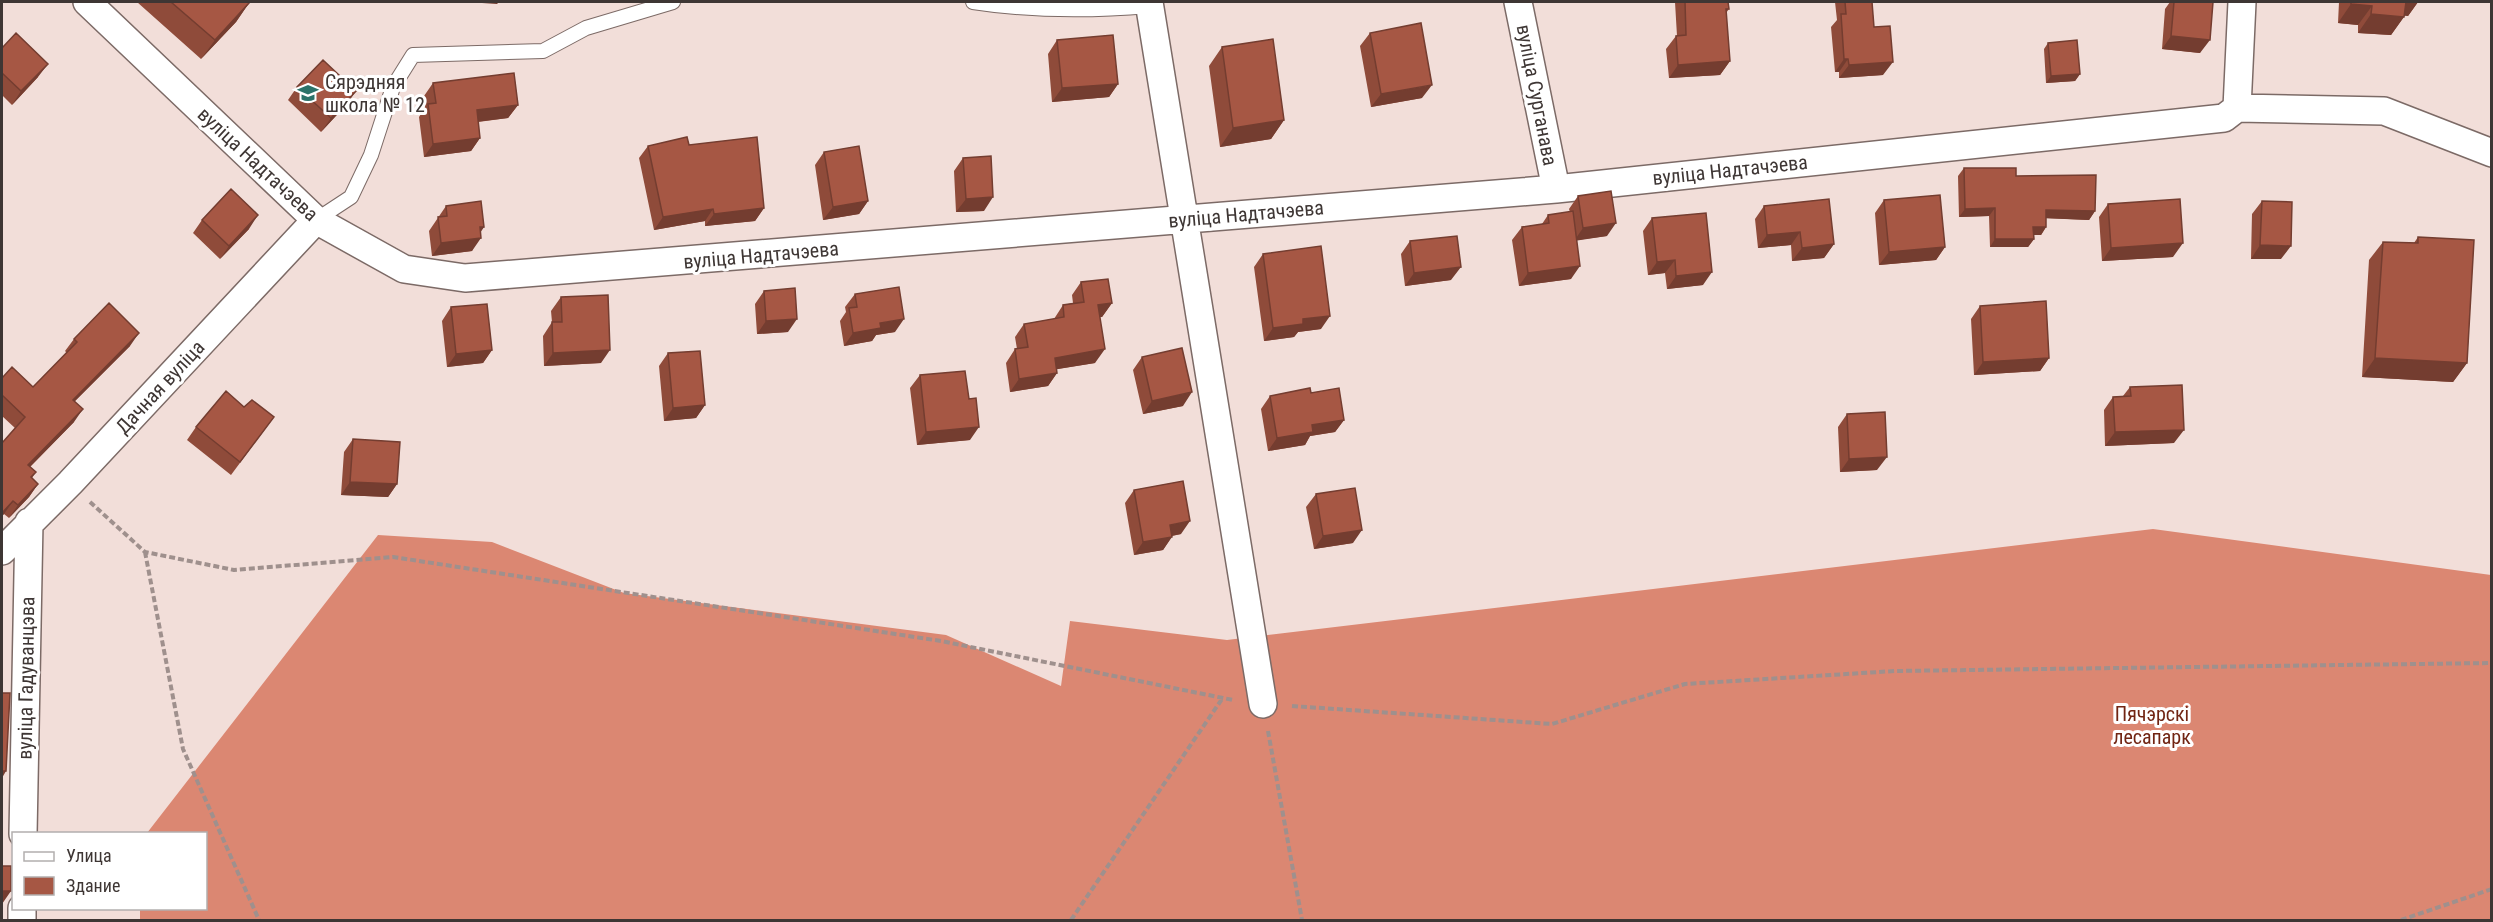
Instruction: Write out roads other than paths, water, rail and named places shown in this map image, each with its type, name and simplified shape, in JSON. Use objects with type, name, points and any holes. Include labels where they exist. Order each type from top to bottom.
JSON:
[{"type":"street","name":"вуліца Надтачэева","points":[[87,2],[316,220],[404,269],[465,278],[1556,189],[2224,118],[2237,108],[2384,111],[2492,153]]},
{"type":"street","name":"вуліца Сурганава","points":[[1518,2],[1556,189]]},
{"type":"street","points":[[2237,108],[2242,2]]},
{"type":"street","points":[[1149,4],[1263,704]]},
{"type":"street","name":"Дачная вуліца","points":[[2,551],[70,483],[316,220]]},
{"type":"street","name":"вуліца Гадуванцэва","points":[[23,832],[29,522]]},
{"type":"lane","points":[[316,220],[351,197],[371,155],[393,87],[413,55],[543,51],[586,28],[673,2]]},
{"type":"lane","points":[[973,2],[1011,8],[1097,10],[1149,4]]},
{"type":"place","name":"Сярэдняя школа № 12","points":[[308,93]]},
{"type":"park label","name":"Пячэрскі лесапарк","points":[[2152,726]]}]
